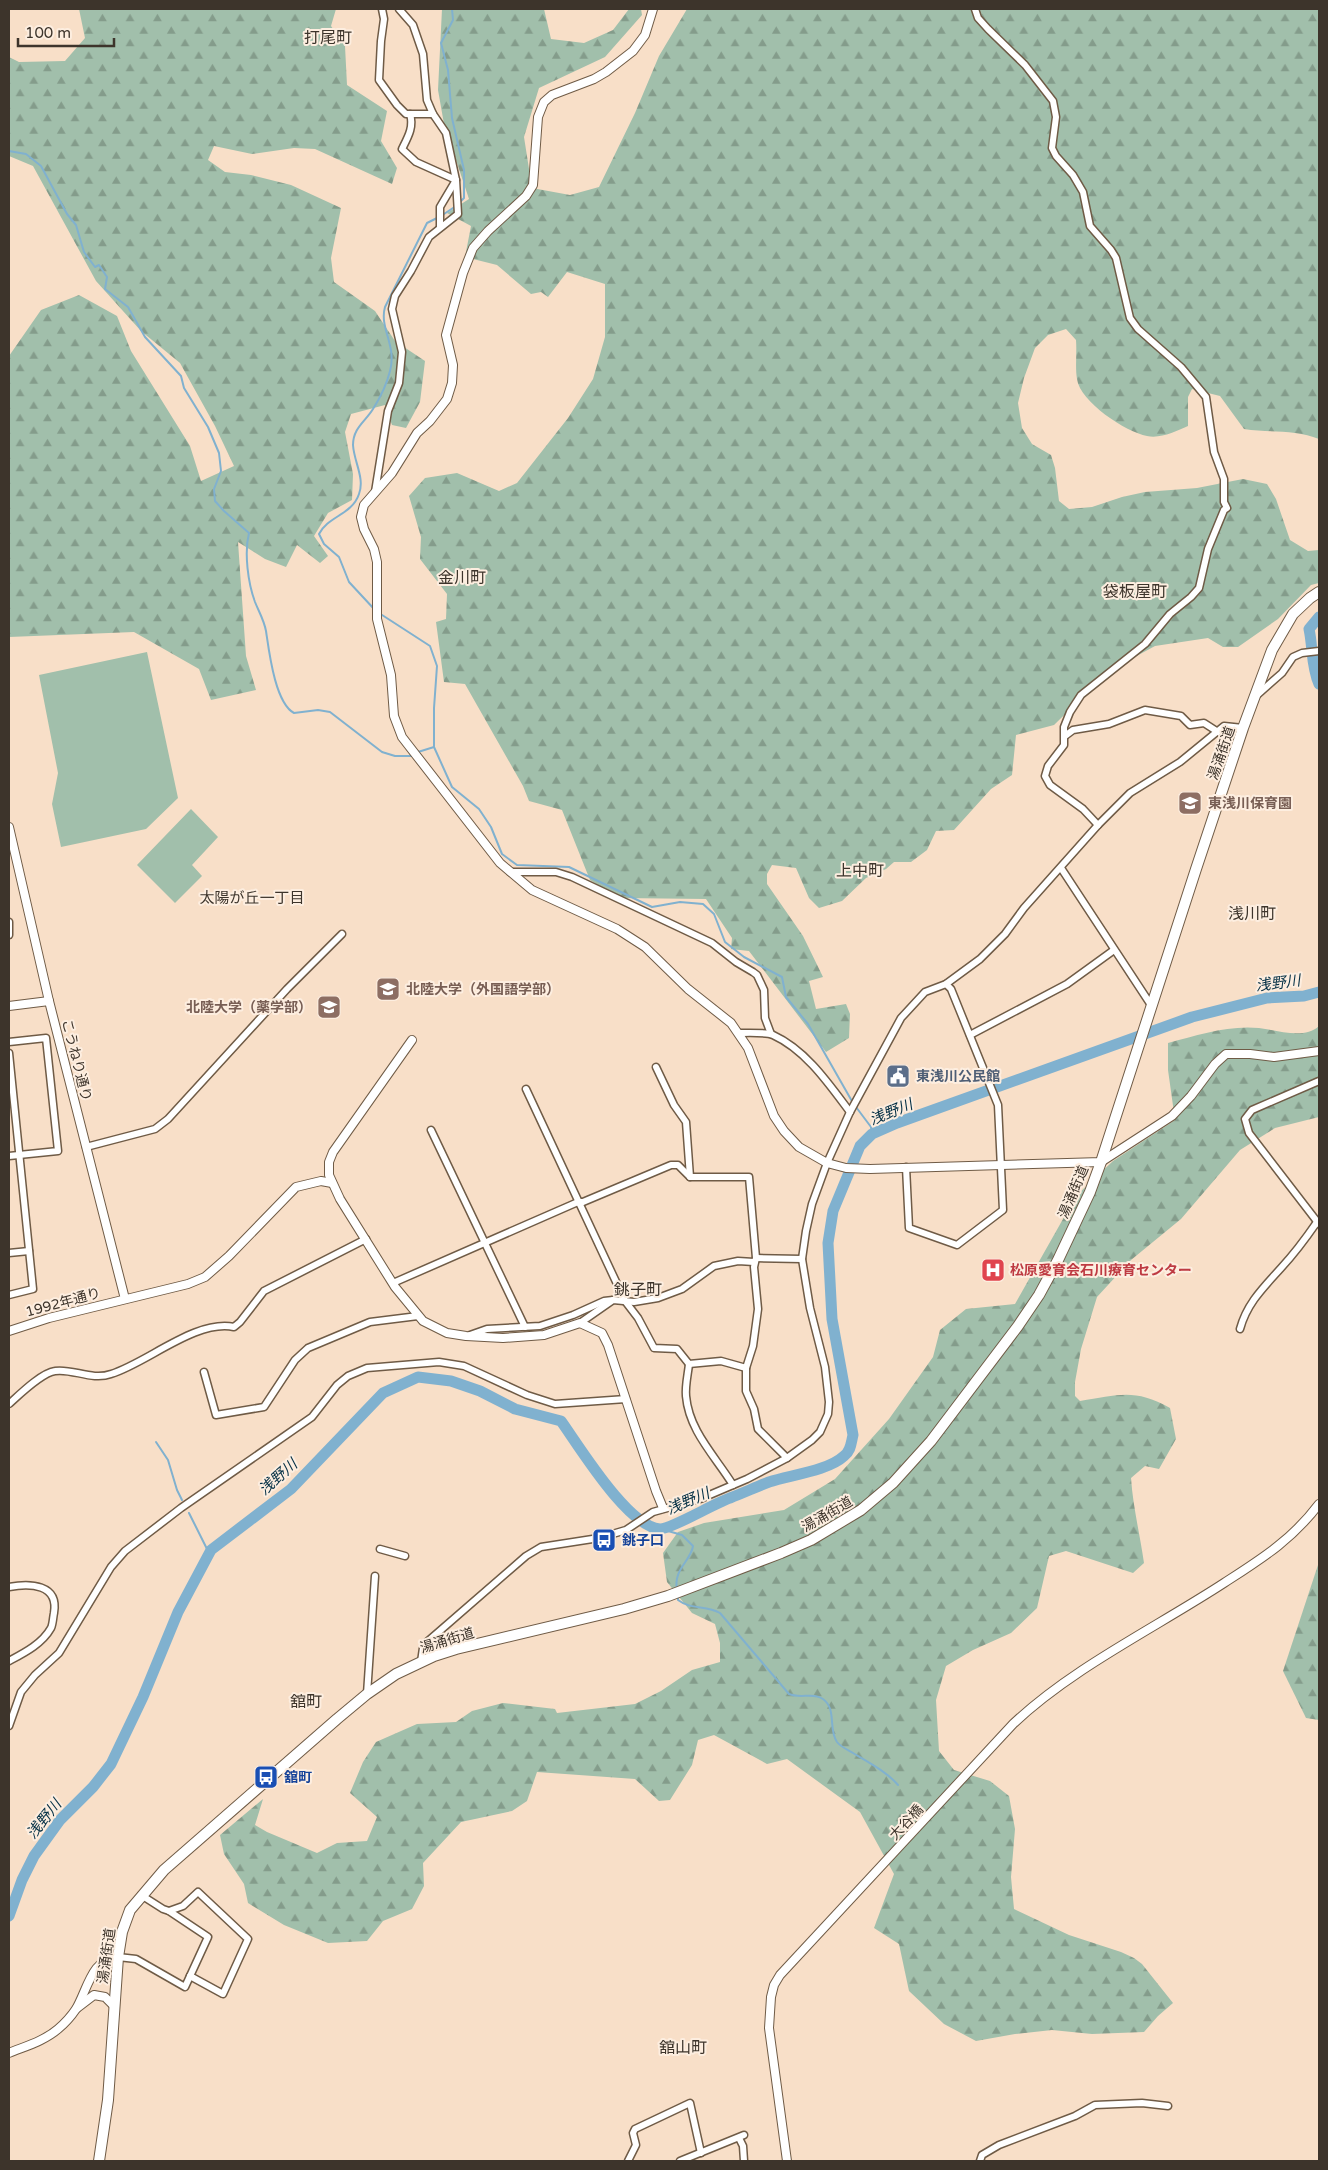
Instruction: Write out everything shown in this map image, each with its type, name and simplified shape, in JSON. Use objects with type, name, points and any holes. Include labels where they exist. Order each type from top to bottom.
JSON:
[{"type":"main road","name":"湯涌街道","points":[[99,2161],[108,2100],[118,1958],[122,1932],[130,1910],[141,1895],[178,1857],[367,1694],[396,1674],[456,1649],[668,1596],[811,1540],[861,1510],[893,1483],[931,1441],[1039,1295],[1086,1201],[1101,1162],[1133,1058],[1243,728],[1272,650],[1286,626],[1301,606],[1319,592]]},
{"type":"street","points":[[382,9],[384,19],[380,41],[379,80],[406,114],[433,114]]},
{"type":"street","points":[[375,492],[388,411],[398,384],[402,352],[392,309],[395,296],[429,237],[440,224],[458,214],[456,180],[446,133],[433,114],[427,100],[422,54],[418,38],[413,25],[399,9]]},
{"type":"street","points":[[652,9],[645,35],[633,50],[600,76],[552,95],[544,102],[538,117],[535,134],[533,185],[526,196],[488,231],[473,248],[463,273],[446,335],[453,365],[452,383],[447,398],[430,421],[416,433],[392,473],[364,505],[361,517],[364,529],[374,549],[377,562],[377,619],[391,675],[394,716],[402,737],[500,863],[510,872],[532,890],[617,929],[645,947],[688,989],[731,1023],[748,1048],[774,1116],[784,1131],[799,1147],[827,1163],[846,1168],[870,1169],[1101,1162],[1172,1116],[1191,1096],[1215,1064],[1226,1054],[1274,1057],[1319,1051]]},
{"type":"street","points":[[975,9],[978,18],[1024,65],[1053,101],[1056,117],[1052,148],[1056,156],[1073,175],[1083,192],[1090,226],[1112,250],[1116,258],[1130,318],[1138,329],[1181,367],[1206,398],[1214,452],[1224,479],[1224,502],[1227,508],[1224,510],[1208,549],[1198,588],[1191,597],[1170,614],[1145,644],[1081,695],[1070,712],[1064,727],[1064,745],[1048,766],[1045,776],[1047,782],[1082,809],[1098,826]]},
{"type":"street","points":[[410,114],[412,122],[409,136],[402,149],[416,162],[456,180]]},
{"type":"street","points":[[440,224],[440,207],[456,180]]},
{"type":"street","points":[[1255,697],[1282,673],[1293,657],[1302,653],[1319,651]]},
{"type":"street","points":[[1065,736],[1074,730],[1109,724],[1145,710],[1181,716],[1190,725],[1204,723],[1218,732]]},
{"type":"street","points":[[421,1662],[423,1648],[427,1642],[526,1556],[541,1548],[599,1538],[626,1530],[653,1512],[700,1499],[787,1458],[820,1432],[828,1414],[829,1402],[825,1367],[810,1308],[802,1259],[812,1204],[827,1163],[852,1110],[904,1013],[925,992],[946,984],[980,959],[1006,934],[1024,908],[1130,793],[1180,762],[1224,726],[1243,728]]},
{"type":"street","name":"こうねり通り","points":[[9,827],[49,1001],[125,1299]]},
{"type":"street","points":[[1061,868],[1151,1005]]},
{"type":"street","points":[[510,872],[556,872],[572,877],[712,942],[736,962],[757,975],[764,990],[765,1018],[771,1034]]},
{"type":"street","points":[[9,922],[9,935]]},
{"type":"street","points":[[86,1148],[155,1129],[168,1119],[287,989],[342,934]]},
{"type":"street","points":[[970,1035],[1067,984],[1114,950]]},
{"type":"street","points":[[906,1167],[909,1228],[957,1245],[1003,1210],[998,1105],[951,989],[946,984]]},
{"type":"street","points":[[9,1006],[49,1001]]},
{"type":"street","points":[[738,1033],[771,1034],[794,1049],[811,1064],[852,1110]]},
{"type":"street","points":[[9,1042],[46,1038],[58,1151],[9,1156]]},
{"type":"street","points":[[412,1040],[333,1152],[329,1162],[332,1183],[340,1199],[393,1282],[418,1316],[439,1330],[466,1336],[503,1338],[544,1334],[580,1323],[613,1300]]},
{"type":"street","points":[[9,1054],[33,1288],[9,1295]]},
{"type":"street","points":[[656,1067],[674,1105],[686,1122],[690,1177]]},
{"type":"street","points":[[1240,1329],[1247,1308],[1258,1292],[1300,1246],[1318,1223],[1249,1133],[1245,1119],[1252,1110],[1319,1081]]},
{"type":"street","points":[[526,1089],[625,1302],[638,1318],[654,1348],[677,1349],[689,1364],[685,1393],[689,1414],[712,1457],[733,1485]]},
{"type":"street","points":[[431,1130],[525,1327]]},
{"type":"street","points":[[393,1282],[578,1202],[583,1202],[672,1165],[678,1165],[690,1177],[749,1177],[758,1310],[753,1334],[753,1346],[746,1368],[746,1391],[754,1409],[758,1429],[787,1458]]},
{"type":"street","name":"1992年通り","points":[[9,1331],[49,1318],[188,1284],[205,1277],[229,1256],[296,1187],[321,1181],[332,1183]]},
{"type":"street","points":[[9,1404],[30,1384],[54,1371],[100,1376],[112,1374],[176,1341],[222,1324],[234,1327],[264,1292],[366,1239]]},
{"type":"street","points":[[9,1253],[29,1251]]},
{"type":"street","points":[[466,1336],[487,1330],[540,1326],[573,1315],[604,1301],[625,1302],[658,1298],[682,1289],[714,1266],[738,1261],[802,1259]]},
{"type":"street","points":[[204,1372],[216,1415],[264,1407],[295,1360],[308,1348],[370,1322],[418,1316]]},
{"type":"street","points":[[580,1323],[602,1333],[605,1339],[663,1508]]},
{"type":"street","points":[[689,1364],[721,1361],[746,1368]]},
{"type":"street","points":[[9,1722],[21,1692],[64,1647],[111,1567],[125,1551],[181,1508],[312,1417],[338,1385],[348,1376],[367,1368],[439,1362],[464,1366],[527,1395],[555,1404],[626,1399]]},
{"type":"street","name":"大谷橋","points":[[787,2161],[769,2028],[769,2013],[774,1985],[780,1975],[1032,1705],[1069,1679],[1206,1595],[1281,1546],[1307,1521],[1319,1504]]},
{"type":"street","points":[[380,1549],[405,1556]]},
{"type":"street","points":[[367,1694],[375,1576]]},
{"type":"street","points":[[9,1587],[22,1585],[40,1587],[49,1591],[54,1596],[55,1606],[50,1628],[39,1642],[9,1661]]},
{"type":"street","points":[[169,1910],[183,1906],[198,1892],[248,1939],[223,1994],[190,1976]]},
{"type":"street","points":[[76,2009],[84,1991],[102,1962],[110,1957],[136,1959],[185,1987],[208,1937],[169,1910],[163,1909],[141,1895]]},
{"type":"street","points":[[9,2053],[39,2042],[58,2029],[76,2009],[94,1995],[105,1997],[114,2006]]},
{"type":"street","points":[[980,2161],[982,2155],[999,2145],[1066,2120],[1095,2105],[1142,2102],[1168,2106]]},
{"type":"street","points":[[628,2161],[636,2145],[633,2133],[635,2129],[690,2103],[701,2153]]},
{"type":"street","points":[[680,2161],[741,2136],[744,2161]]},
{"type":"green space","points":[[79,9],[336,9],[331,26],[345,46],[347,85],[387,111],[381,141],[397,168],[392,184],[315,149],[294,148],[252,154],[214,146],[208,160],[225,172],[251,175],[291,185],[341,208],[331,258],[334,282],[375,311],[395,341],[425,361],[420,402],[406,428],[392,425],[385,405],[351,414],[345,432],[353,474],[352,500],[328,513],[314,536],[328,556],[320,563],[297,545],[286,567],[265,559],[238,542],[246,656],[256,690],[211,700],[199,669],[134,632],[9,637],[9,356],[41,310],[79,295],[117,316],[131,351],[190,446],[201,481],[234,466],[215,426],[180,363],[141,331],[96,281],[33,166],[9,156],[9,57],[19,62],[65,61],[85,38]]},
{"type":"green space","points":[[442,9],[544,9],[551,39],[584,43],[613,30],[629,9],[641,9],[642,15],[605,57],[539,88],[524,137],[532,188],[570,195],[599,187],[635,113],[659,56],[687,9],[1319,9],[1319,439],[1292,432],[1244,429],[1220,396],[1192,389],[1188,397],[1188,426],[1168,434],[1152,437],[1128,429],[1105,415],[1086,397],[1080,388],[1076,370],[1076,340],[1066,329],[1048,335],[1035,348],[1024,378],[1018,403],[1022,428],[1032,444],[1051,455],[1055,468],[1059,501],[1069,509],[1092,507],[1145,492],[1197,488],[1243,479],[1267,484],[1276,499],[1290,540],[1308,551],[1319,550],[1319,583],[1311,585],[1278,619],[1238,647],[1223,647],[1208,638],[1155,646],[1109,671],[1054,725],[1016,735],[1012,775],[991,789],[954,830],[936,831],[927,850],[911,862],[894,862],[886,869],[866,878],[842,901],[819,908],[809,898],[796,868],[772,865],[767,874],[767,884],[803,936],[823,977],[809,981],[816,1009],[846,1004],[850,1014],[849,1038],[826,1052],[749,951],[731,949],[732,938],[706,899],[620,898],[590,880],[562,810],[529,801],[523,786],[465,684],[444,682],[436,622],[446,619],[447,594],[420,559],[421,537],[409,496],[425,478],[457,473],[499,491],[517,483],[568,418],[593,379],[605,337],[605,284],[567,272],[548,297],[541,292],[531,294],[497,265],[465,257],[471,226],[447,213],[469,199],[444,124],[438,90]]},
{"type":"green space","points":[[147,652],[178,798],[146,829],[61,847],[52,804],[58,773],[39,675]]},
{"type":"green space","points":[[191,809],[218,837],[192,865],[202,876],[175,903],[137,865]]},
{"type":"green space","points":[[1319,1026],[1319,1117],[1275,1128],[1240,1150],[1181,1219],[1131,1260],[1097,1297],[1081,1349],[1075,1382],[1075,1396],[1080,1401],[1116,1395],[1136,1395],[1158,1402],[1170,1408],[1176,1439],[1159,1469],[1145,1466],[1131,1478],[1144,1563],[1133,1573],[1066,1551],[1049,1556],[1037,1608],[1011,1633],[973,1650],[946,1666],[936,1700],[939,1751],[954,1770],[990,1781],[1009,1796],[1015,1829],[1011,1877],[1014,1909],[1069,1935],[1121,1952],[1142,1964],[1173,2003],[1144,2032],[1092,2034],[1052,2030],[976,2041],[944,2024],[909,1991],[899,1944],[874,1928],[894,1874],[860,1812],[787,1759],[767,1764],[714,1735],[698,1740],[692,1765],[670,1800],[659,1801],[635,1779],[537,1772],[527,1801],[512,1811],[461,1822],[423,1863],[424,1886],[412,1909],[383,1921],[367,1941],[328,1943],[284,1925],[248,1903],[244,1884],[224,1854],[220,1835],[263,1799],[255,1825],[317,1853],[337,1843],[367,1841],[377,1817],[350,1793],[363,1762],[376,1742],[417,1724],[456,1722],[472,1711],[503,1703],[555,1709],[557,1713],[635,1704],[661,1691],[692,1670],[720,1662],[720,1643],[715,1624],[692,1613],[667,1582],[663,1553],[678,1532],[704,1523],[784,1510],[835,1479],[889,1419],[933,1357],[940,1330],[966,1309],[1015,1304],[1076,1196],[1113,1161],[1175,1120],[1168,1070],[1168,1043],[1213,1031],[1236,1028],[1247,1027],[1298,1033],[1313,1030]]},
{"type":"green space","points":[[1319,1562],[1319,1720],[1306,1718],[1283,1671]]},
{"type":"waterway","points":[[452,9],[453,20],[441,43],[448,70],[452,118],[464,170],[464,198],[459,203]]},
{"type":"waterway","points":[[9,151],[26,154],[41,166],[67,214],[76,225],[84,252],[95,267],[99,265],[107,277],[105,289],[128,307],[145,337],[181,376],[184,388],[208,427],[219,453],[221,471],[214,489],[215,501],[249,533],[247,559],[250,586],[265,627],[274,676],[282,699],[287,707],[294,713],[318,710],[330,712],[382,752],[395,756],[412,756]]},
{"type":"waterway","points":[[441,216],[456,206]]},
{"type":"waterway","points":[[375,610],[349,582],[339,557],[324,544],[319,534],[328,523],[351,507],[359,494],[361,482],[353,445],[355,434],[381,395],[389,376],[392,362],[384,322],[385,307],[427,223],[437,218]]},
{"type":"waterway","points":[[379,613],[430,646],[437,666],[434,747],[452,787],[479,809],[491,827],[502,854],[517,865],[569,867],[652,907],[680,902],[703,904],[714,914],[725,942],[744,957],[782,977],[786,997],[808,1024],[853,1103]]},
{"type":"waterway","name":"浅野川","points":[[1319,617],[1309,629],[1319,684]]},
{"type":"waterway","points":[[418,752],[434,747]]},
{"type":"waterway","name":"浅野川","points":[[9,1916],[22,1880],[34,1856],[60,1820],[93,1787],[111,1764],[143,1697],[178,1612],[211,1550],[291,1489],[383,1393],[418,1377],[451,1381],[480,1391],[515,1409],[561,1421],[619,1501],[647,1525],[660,1529],[769,1482],[828,1465],[837,1461],[848,1452],[853,1435],[832,1319],[828,1243],[833,1211],[860,1146],[872,1134],[897,1123],[1192,1017],[1267,998],[1304,996],[1319,992]]},
{"type":"waterway","points":[[856,1107],[871,1127],[872,1134]]},
{"type":"waterway","points":[[156,1442],[168,1460],[182,1500]]},
{"type":"waterway","points":[[189,1513],[207,1549],[211,1550]]},
{"type":"waterway","points":[[661,1529],[682,1535],[693,1546],[678,1576],[677,1590]]},
{"type":"waterway","points":[[678,1597],[678,1600],[688,1605],[720,1613],[789,1694],[815,1696],[823,1699],[830,1708],[834,1737],[837,1742],[883,1772],[898,1785]]},
{"type":"place","name":"東浅川保育園","points":[[1190,803]]},
{"type":"place","name":"北陸大学（外国語学部）","points":[[388,989]]},
{"type":"place","name":"北陸大学（薬学部）","points":[[329,1007]]},
{"type":"place","name":"東浅川公民館","points":[[898,1076]]},
{"type":"place","name":"松原愛育会石川療育センター","points":[[993,1270]]},
{"type":"place","name":"銚子口","points":[[604,1540]]},
{"type":"place","name":"舘町","points":[[266,1777]]},
{"type":"district","name":"打尾町","points":[[328,37]]},
{"type":"district","name":"金川町","points":[[462,577]]},
{"type":"district","name":"袋板屋町","points":[[1135,591]]},
{"type":"district","name":"上中町","points":[[860,870]]},
{"type":"district","name":"太陽が丘一丁目","points":[[252,898]]},
{"type":"district","name":"浅川町","points":[[1252,913]]},
{"type":"district","name":"銚子町","points":[[638,1289]]},
{"type":"district","name":"舘町","points":[[306,1701]]},
{"type":"district","name":"舘山町","points":[[683,2047]]}]
